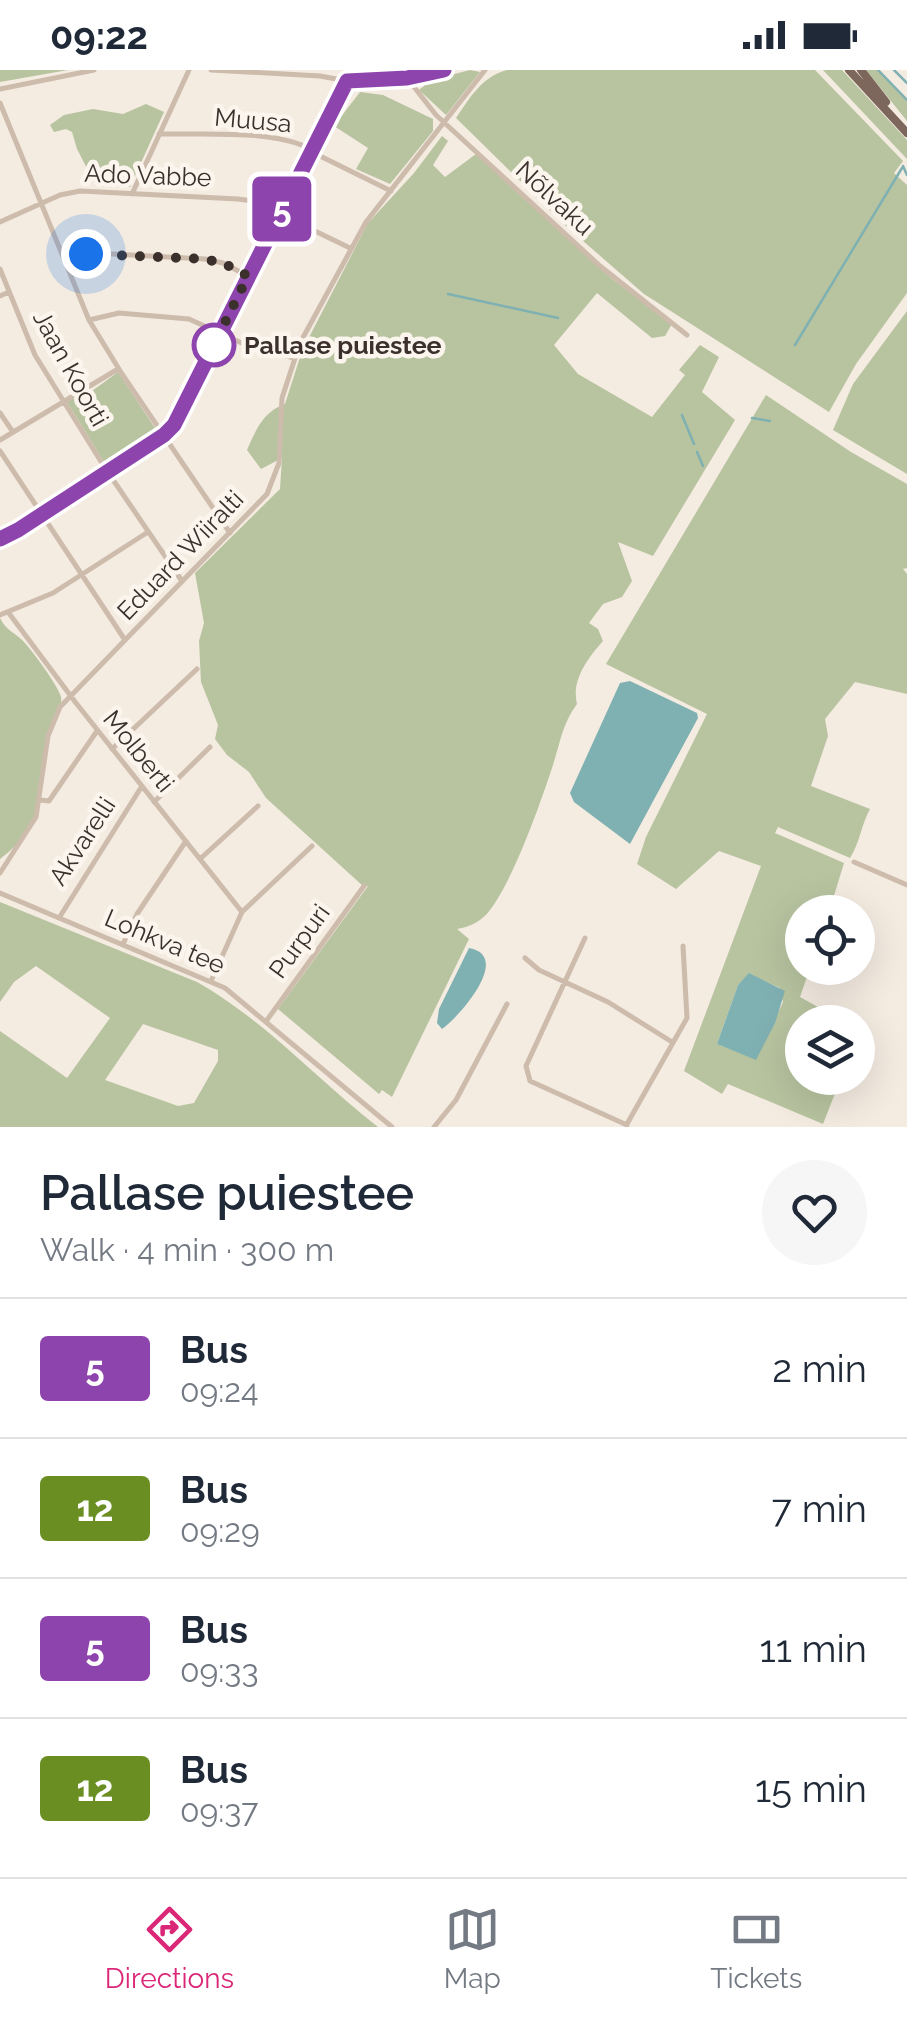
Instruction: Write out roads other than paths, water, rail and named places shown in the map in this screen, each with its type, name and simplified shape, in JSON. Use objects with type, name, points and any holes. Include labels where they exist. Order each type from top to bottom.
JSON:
[{"type":"main road","points":[[850,70],[907,131]]},
{"type":"main road","points":[[860,70],[907,131]]},
{"type":"street","points":[[0,89],[94,70]]},
{"type":"street","points":[[132,194],[189,70]]},
{"type":"street","points":[[211,70],[347,81],[407,78],[444,70]]},
{"type":"street","name":"Eduard Wiiralti","points":[[38,803],[48,736],[60,706],[263,500],[276,474],[281,451],[282,398],[294,358],[350,248],[486,70]]},
{"type":"street","name":"Nõlvaku","points":[[407,78],[427,106],[620,284],[687,334]]},
{"type":"street","points":[[0,538],[108,472],[174,425],[347,81]]},
{"type":"street","points":[[0,103],[89,320],[230,533]]},
{"type":"street","name":"Muusa","points":[[159,134],[282,138],[391,191]]},
{"type":"street","name":"Ado Vabbe","points":[[0,222],[80,190],[246,200],[350,248]]},
{"type":"street","points":[[65,262],[94,253],[204,259],[223,263],[248,276]]},
{"type":"street","name":"Jaan Koorti","points":[[0,269],[35,355],[182,581]]},
{"type":"street","points":[[0,296],[9,292]]},
{"type":"street","points":[[89,320],[119,313],[189,319],[246,345],[294,358]]},
{"type":"street","points":[[0,440],[118,369]]},
{"type":"street","points":[[0,412],[13,432]]},
{"type":"street","points":[[0,450],[125,640]]},
{"type":"street","points":[[0,615],[53,593],[148,532]]},
{"type":"street","name":"Molberti","points":[[8,612],[242,912]]},
{"type":"street","points":[[112,748],[198,668]]},
{"type":"street","points":[[0,874],[31,827],[41,798],[49,801],[98,731]]},
{"type":"street","points":[[154,802],[210,747]]},
{"type":"street","name":"Akvarelli","points":[[58,918],[142,786]]},
{"type":"street","points":[[200,859],[258,806]]},
{"type":"street","points":[[123,944],[137,914],[186,841]]},
{"type":"street","points":[[211,981],[242,912],[312,846]]},
{"type":"street","points":[[854,862],[907,885]]},
{"type":"street","name":"Purpuri","points":[[267,1020],[364,886]]},
{"type":"street","name":"Lohkva tee","points":[[0,894],[236,994],[392,1127]]},
{"type":"street","points":[[586,938],[526,1066],[526,1074],[530,1080],[626,1126],[687,1018],[684,946]]},
{"type":"street","points":[[525,958],[672,1042]]},
{"type":"street","points":[[434,1127],[456,1100],[507,1004]]},
{"type":"water","points":[[630,681],[697,713],[698,718],[630,844],[574,802],[570,793],[620,683]]},
{"type":"water","points":[[469,948],[481,953],[486,962],[484,974],[470,1000],[442,1029],[437,1023],[439,1009]]},
{"type":"water","points":[[749,973],[785,991],[775,1023],[756,1060],[717,1044],[738,985]]},
{"type":"waterway","points":[[878,70],[907,100]]},
{"type":"waterway","points":[[894,70],[907,83]]},
{"type":"waterway","points":[[903,166],[907,175]]},
{"type":"waterway","points":[[795,345],[902,168]]},
{"type":"waterway","points":[[448,294],[558,318]]},
{"type":"waterway","points":[[682,415],[694,444]]},
{"type":"waterway","points":[[752,418],[770,421]]},
{"type":"waterway","points":[[697,452],[703,466]]},
{"type":"place","name":"Pallase puiestee","points":[[214,345]]}]
